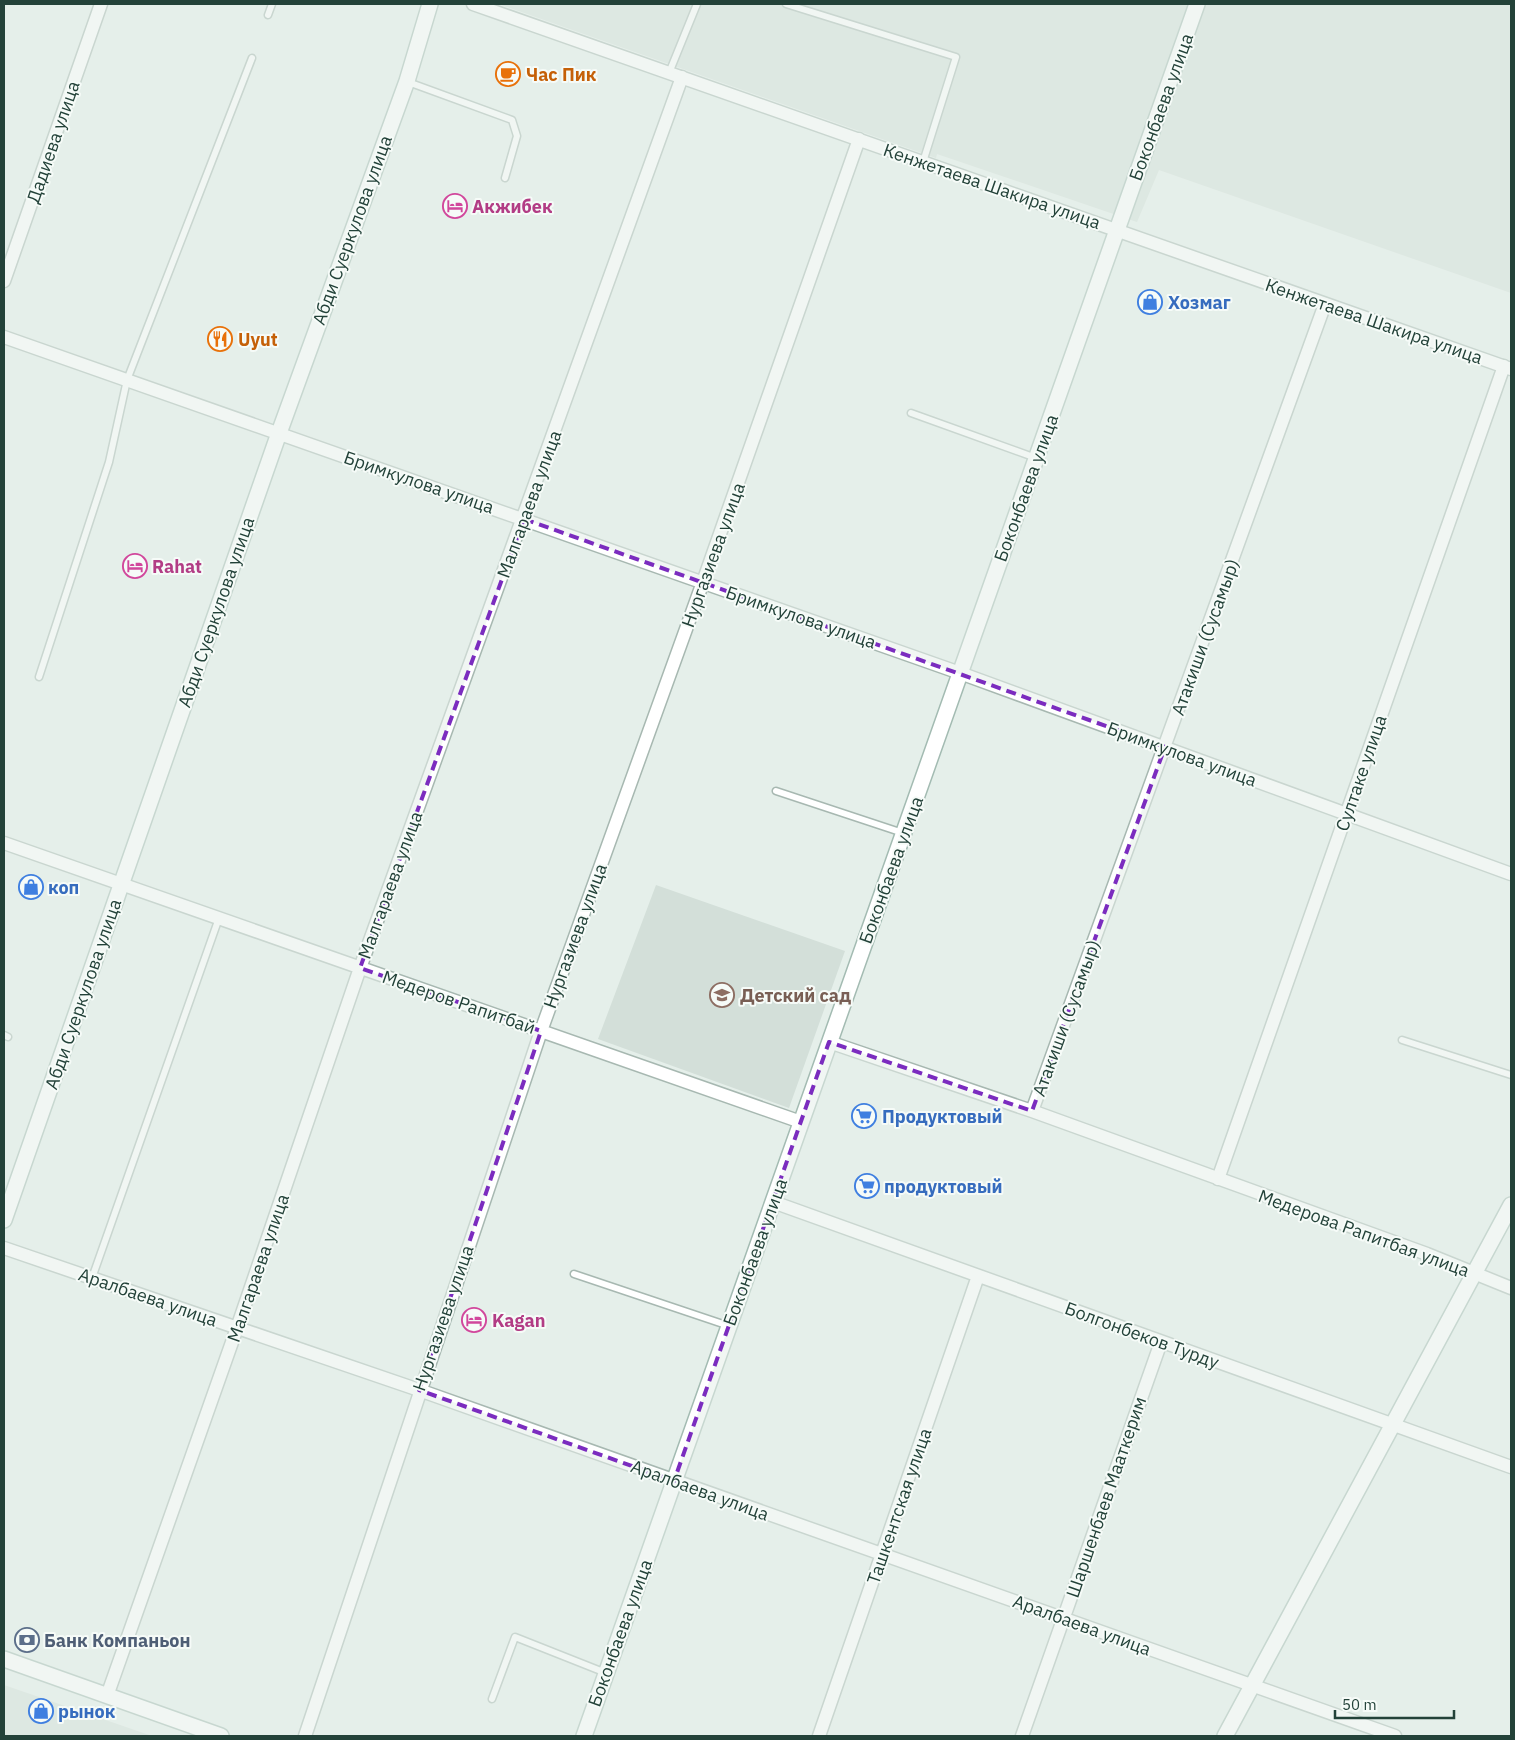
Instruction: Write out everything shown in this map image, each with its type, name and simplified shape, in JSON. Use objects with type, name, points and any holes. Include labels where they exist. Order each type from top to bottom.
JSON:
[{"type":"street","name":"Дадиева улица","points":[[4,281],[101,4]]},
{"type":"street","name":"Абди Суеркулова улица","points":[[4,1220],[278,433],[407,81],[430,4]]},
{"type":"street","name":"Кенжетаева Шакира улица","points":[[473,4],[1508,368]]},
{"type":"street","name":"Боконбаева улица","points":[[584,1736],[1198,4]]},
{"type":"street","name":"Малгараева улица","points":[[107,1696],[237,1328],[360,968],[524,519],[682,77]]},
{"type":"street","name":"Нургазиева улица","points":[[305,1736],[419,1390],[541,1031],[703,582],[859,139]]},
{"type":"street","name":"Атакиши (Сусамыр)","points":[[1032,1112],[1325,304]]},
{"type":"street","name":"Бримкулова улица","points":[[4,337],[960,673],[1511,874]]},
{"type":"street","name":"Султаке улица","points":[[1218,1179],[1508,368]]},
{"type":"street","name":"Медеров Рапитбай","points":[[4,843],[801,1122]]},
{"type":"street","points":[[829,1042],[1218,1179]]},
{"type":"street","name":"Медерова Рапитбая улица","points":[[1218,1179],[1427,1254],[1511,1288]]},
{"type":"street","name":"Болгонбеков Турду","points":[[773,1202],[1392,1426],[1511,1467]]},
{"type":"street","points":[[1225,1736],[1511,1205]]},
{"type":"street","name":"Аралбаева улица","points":[[4,1248],[419,1390],[1394,1736]]},
{"type":"street","name":"Ташкентская улица","points":[[820,1736],[978,1276]]},
{"type":"street","name":"Шаршенбаев Мааткерим","points":[[1022,1736],[1161,1342]]},
{"type":"street","points":[[4,1659],[221,1736]]},
{"type":"lane","points":[[268,15],[272,4]]},
{"type":"lane","points":[[669,73],[697,4]]},
{"type":"lane","points":[[786,4],[956,58],[923,162]]},
{"type":"lane","points":[[39,676],[109,462],[127,380],[252,58]]},
{"type":"lane","points":[[407,81],[512,120],[516,136],[505,178]]},
{"type":"lane","points":[[911,413],[1036,458]]},
{"type":"lane","points":[[776,791],[904,834]]},
{"type":"lane","points":[[92,1278],[219,918]]},
{"type":"lane","points":[[1402,1040],[1511,1075]]},
{"type":"lane","points":[[574,1274],[729,1326]]},
{"type":"lane","points":[[492,1699],[515,1637],[606,1673]]},
{"type":"highlighted area","points":[[524,519],[1165,747],[1032,1111],[829,1042],[674,1481],[419,1390],[541,1031],[360,968]]},
{"type":"shaded area","points":[[499,4],[1511,4],[1511,293],[1159,170],[1137,222],[937,154],[936,158]]},
{"type":"shaded area","name":"Детский сад","points":[[656,885],[845,951],[789,1108],[598,1039]]},
{"type":"shaded area","name":"рынок","points":[[4,1685],[152,1736],[4,1736]]},
{"type":"place","name":"Час Пик","points":[[508,74]]},
{"type":"place","name":"Акжибек","points":[[455,206]]},
{"type":"place","name":"Хозмаг","points":[[1150,302]]},
{"type":"place","name":"Uyut","points":[[220,339]]},
{"type":"place","name":"Rahat","points":[[135,566]]},
{"type":"place","name":"коп","points":[[31,887]]},
{"type":"place","name":"Детский сад","points":[[722,995]]},
{"type":"place","name":"Продуктовый","points":[[864,1116]]},
{"type":"place","name":"продуктовый","points":[[867,1186]]},
{"type":"place","name":"Kagan","points":[[474,1320]]},
{"type":"place","name":"Банк Компаньон","points":[[27,1640]]},
{"type":"place","name":"рынок","points":[[41,1711]]}]
